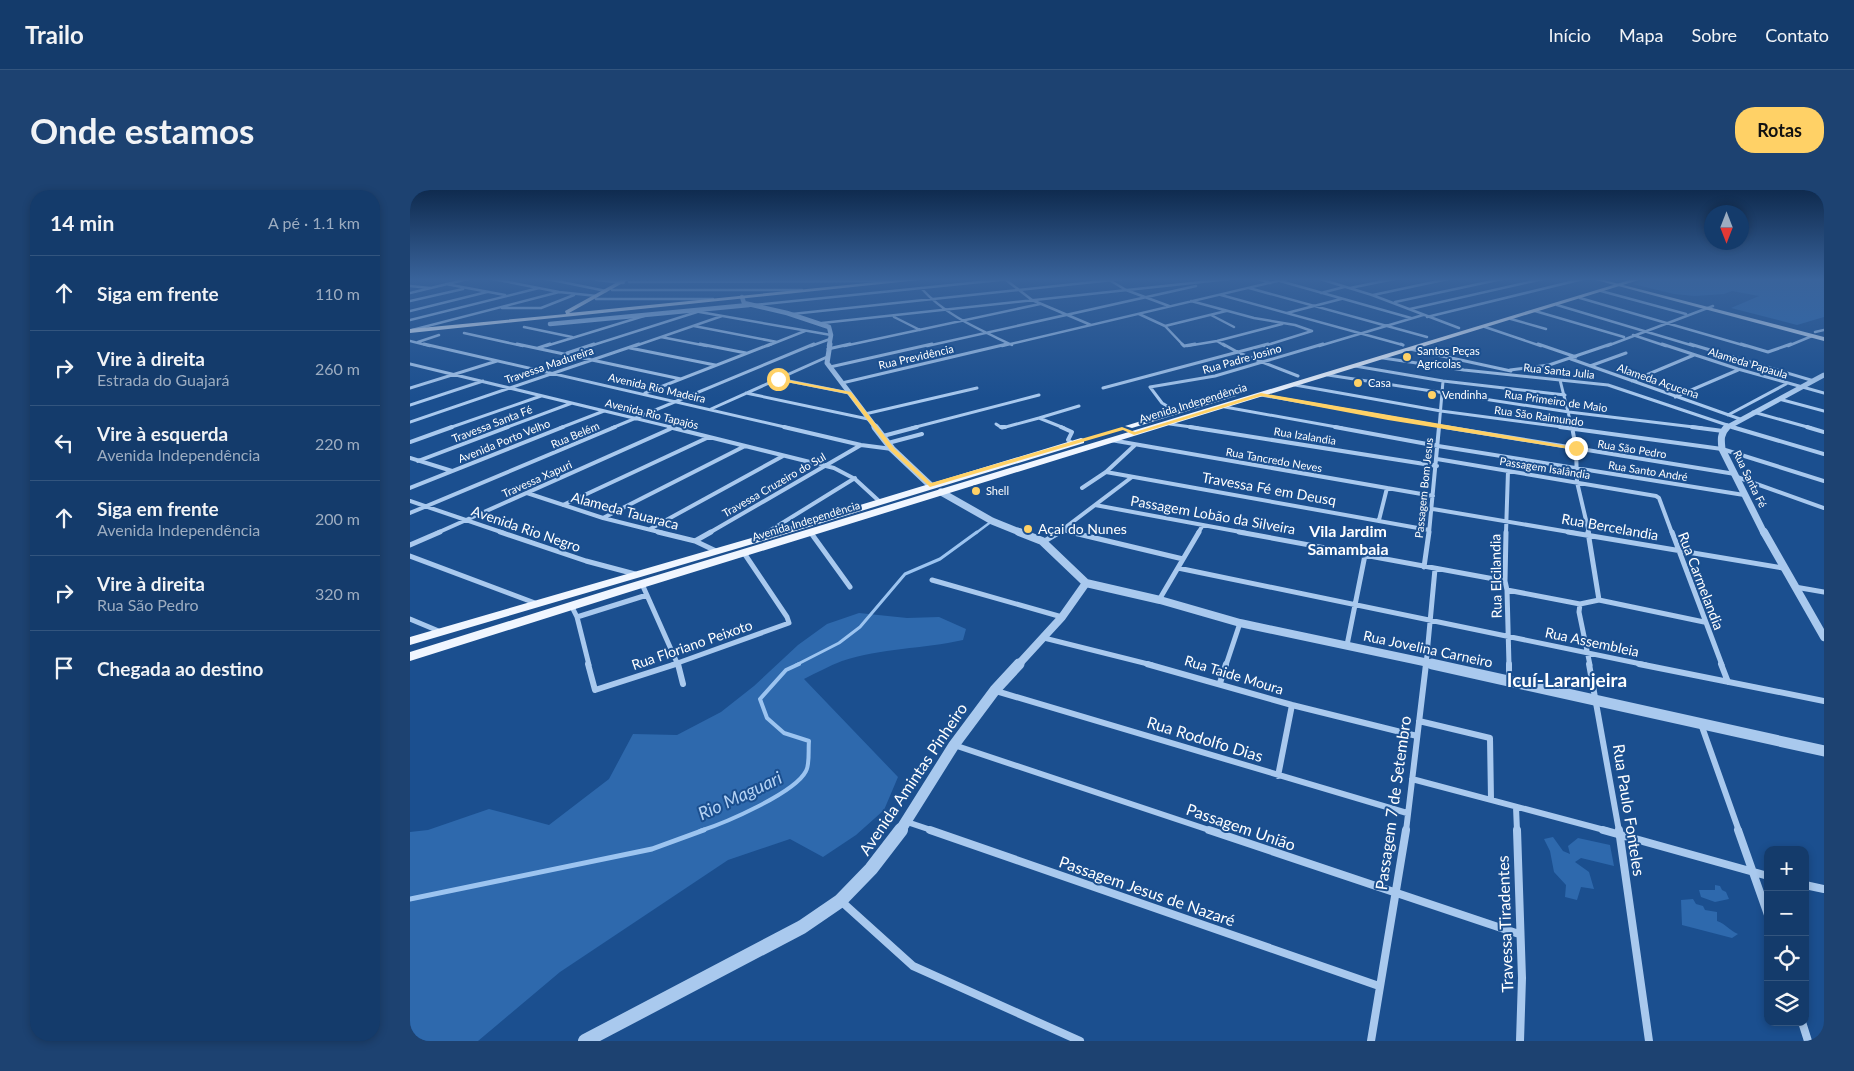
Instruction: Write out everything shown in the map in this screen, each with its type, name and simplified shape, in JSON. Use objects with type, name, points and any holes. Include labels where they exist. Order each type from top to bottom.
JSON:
[{"type":"main road","points":[[410,331],[443,324],[514,319]]},
{"type":"main road","points":[[410,339],[550,324],[558,319]]},
{"type":"main road","name":"Avenida Independência","points":[[410,657],[574,612],[642,585],[716,551],[930,485],[1493,319]]},
{"type":"main road","name":"Avenida Independência","points":[[682,567],[744,553],[811,533],[1511,319]]},
{"type":"main road","points":[[1749,319],[1814,334],[1824,334]]},
{"type":"main road","points":[[1759,319],[1814,334],[1824,339]]},
{"type":"main road","points":[[1124,428],[1134,434]]},
{"type":"main road","name":"Avenida Independência","points":[[410,641],[535,603],[642,585]]},
{"type":"street","points":[[443,324],[460,319]]},
{"type":"street","points":[[543,331],[550,324],[607,319]]},
{"type":"street","points":[[537,348],[635,319]]},
{"type":"street","points":[[565,354],[672,319]]},
{"type":"street","name":"Travessa Madureira","points":[[410,422],[714,319]]},
{"type":"street","points":[[737,319],[831,337]]},
{"type":"street","points":[[808,319],[829,327],[831,337],[827,363],[892,449],[930,485]]},
{"type":"street","points":[[822,323],[865,319]]},
{"type":"street","points":[[897,319],[920,330]]},
{"type":"street","points":[[958,319],[1012,344]]},
{"type":"street","points":[[828,349],[972,319]]},
{"type":"street","points":[[830,367],[1049,319]]},
{"type":"street","points":[[1075,319],[1091,325]]},
{"type":"street","name":"Rua Previdência","points":[[842,383],[1118,319]]},
{"type":"street","points":[[1149,319],[1165,326],[1184,346],[1217,341],[1306,319],[1403,345]]},
{"type":"street","points":[[1165,326],[1195,319]]},
{"type":"street","points":[[1218,319],[1234,327]]},
{"type":"street","points":[[1103,388],[1238,353],[1312,331],[1308,328],[1262,319]]},
{"type":"street","points":[[1360,319],[1427,337]]},
{"type":"street","name":"Rua Padre Josino","points":[[1176,412],[1162,403],[1150,388],[1200,380],[1409,319]]},
{"type":"street","points":[[1433,319],[1459,328]]},
{"type":"street","points":[[1511,319],[1546,329]]},
{"type":"street","points":[[1561,319],[1625,338]]},
{"type":"street","points":[[1610,319],[1814,381]]},
{"type":"street","points":[[1650,319],[1768,352],[1824,330]]},
{"type":"street","points":[[1510,370],[1549,365],[1571,359],[1676,319]]},
{"type":"street","points":[[692,326],[777,342]]},
{"type":"street","points":[[524,327],[572,338]]},
{"type":"street","points":[[1485,327],[1577,357]]},
{"type":"street","points":[[644,394],[805,331]]},
{"type":"street","points":[[464,333],[681,379]]},
{"type":"street","name":"Avenida Rio Madeira","points":[[418,342],[439,335]]},
{"type":"street","name":"Alameda Papaula","points":[[1632,335],[1786,384],[1824,393]]},
{"type":"street","points":[[661,336],[748,353]]},
{"type":"street","name":"Rua Belém","points":[[410,513],[831,337]]},
{"type":"street","name":"Avenida Rio Madeira","points":[[410,339],[497,361],[861,445],[892,449]]},
{"type":"street","points":[[1217,341],[1238,353],[1298,376]]},
{"type":"street","points":[[628,348],[715,365]]},
{"type":"street","points":[[1410,350],[1510,370],[1524,375]]},
{"type":"street","points":[[1590,366],[1626,354]]},
{"type":"street","points":[[1631,381],[1694,355]]},
{"type":"street","points":[[710,409],[827,357]]},
{"type":"street","name":"Rua Santa Julia","points":[[1383,358],[1454,369],[1608,385],[1726,429]]},
{"type":"street","name":"Alameda Açucena","points":[[1571,359],[1740,419]]},
{"type":"street","points":[[410,388],[497,361]]},
{"type":"street","name":"Avenida Rio Tapajós","points":[[410,364],[825,465],[855,478],[879,501]]},
{"type":"street","points":[[1355,366],[1443,381],[1565,394]]},
{"type":"street","points":[[1675,397],[1738,369]]},
{"type":"street","points":[[1726,429],[1752,412],[1802,388],[1824,375]]},
{"type":"street","name":"Rua Primeiro de Maio","points":[[1328,376],[1569,412],[1726,429]]},
{"type":"street","points":[[778,379],[849,393]]},
{"type":"street","points":[[1560,380],[1565,394],[1576,448],[1577,482],[1590,535],[1599,600]]},
{"type":"street","points":[[410,405],[483,381]]},
{"type":"street","name":"Passagem Bom Jesus","points":[[1424,567],[1437,466],[1443,381]]},
{"type":"street","points":[[1728,415],[1786,384]]},
{"type":"street","name":"Rua São Raimundo","points":[[1295,385],[1571,430],[1722,449],[1824,480]]},
{"type":"street","points":[[746,393],[867,416],[977,388]]},
{"type":"street","points":[[883,436],[1039,395]]},
{"type":"street","name":"Rua São Pedro","points":[[1261,395],[1439,427],[1576,448],[1736,476],[1824,508]]},
{"type":"street","points":[[410,442],[541,396]]},
{"type":"street","points":[[1780,399],[1824,411]]},
{"type":"street","name":"Travessa Santa Fé","points":[[418,461],[573,403]]},
{"type":"street","points":[[996,424],[1002,428],[1079,406]]},
{"type":"street","name":"Rua Santo André","points":[[1225,407],[1438,446],[1744,495]]},
{"type":"street","name":"Avenida Porto Velho","points":[[410,488],[605,410]]},
{"type":"street","points":[[1752,412],[1824,432]]},
{"type":"street","points":[[1039,418],[1072,432],[1068,440],[1072,443]]},
{"type":"street","name":"Rua Izalandia","points":[[1170,424],[1437,466]]},
{"type":"street","name":"Travessa Xapuri","points":[[410,545],[671,428]]},
{"type":"street","points":[[1726,429],[1824,454]]},
{"type":"street","name":"Rua Santa Fé","points":[[1726,429],[1720,443],[1722,449],[1783,568],[1821,626],[1824,637]]},
{"type":"street","points":[[888,443],[922,434]]},
{"type":"street","points":[[562,506],[709,437]]},
{"type":"street","name":"Rua Tancredo Neves","points":[[1111,440],[1433,496]]},
{"type":"street","name":"Travessa Cruzeiro do Sul","points":[[695,541],[861,445]]},
{"type":"street","points":[[1082,488],[1106,472],[1135,445]]},
{"type":"street","points":[[603,518],[745,446]]},
{"type":"street","points":[[650,529],[784,456]]},
{"type":"street","points":[[410,458],[452,471]]},
{"type":"street","name":"Passagem Isalândia","points":[[1437,459],[1649,494]]},
{"type":"street","name":"Rua Elcilandia","points":[[1508,471],[1505,581],[1509,637],[1509,680]]},
{"type":"street","name":"Travessa Fé em Deusq","points":[[1106,472],[1429,530]]},
{"type":"street","points":[[1043,542],[1063,530],[1132,477]]},
{"type":"street","points":[[752,541],[855,478]]},
{"type":"street","points":[[1379,520],[1387,488]]},
{"type":"street","points":[[941,492],[998,523],[1043,542],[1086,582]]},
{"type":"street","name":"Alameda Tauaraca","points":[[527,493],[603,518],[695,541],[716,551]]},
{"type":"street","name":"Rua Carmelandia","points":[[1649,494],[1658,498],[1728,682]]},
{"type":"street","name":"Avenida Rio Negro","points":[[410,501],[586,561],[642,585]]},
{"type":"street","name":"Passagem Lobão da Silveira","points":[[1094,505],[1505,581]]},
{"type":"street","name":"Rua Bercelandia","points":[[1432,509],[1783,568]]},
{"type":"street","points":[[1159,600],[1203,525]]},
{"type":"street","points":[[1063,530],[1183,559]]},
{"type":"street","points":[[811,533],[850,587]]},
{"type":"street","name":"Rua Floriano Peixoto","points":[[574,612],[596,690],[678,664],[789,623],[787,617],[744,553]]},
{"type":"street","points":[[1347,645],[1365,555]]},
{"type":"street","points":[[410,556],[535,603]]},
{"type":"street","name":"Rua Assembleia","points":[[1178,568],[1430,622],[1824,701]]},
{"type":"street","name":"Passagem 7 de Setembro","points":[[1371,1041],[1396,894],[1412,779],[1435,569]]},
{"type":"street","points":[[932,580],[1062,617]]},
{"type":"street","name":"Rua Jovelina Carneiro","points":[[1086,582],[1240,623],[1509,680],[1824,751]]},
{"type":"street","name":"Avenida Amintas Pinheiro","points":[[594,1039],[802,927],[840,900],[871,868],[907,822],[954,745],[995,690],[1062,617],[1086,582]]},
{"type":"street","points":[[642,585],[678,664],[684,684]]},
{"type":"street","points":[[1795,587],[1824,592]]},
{"type":"street","points":[[1507,590],[1580,604],[1599,600],[1704,622]]},
{"type":"street","name":"Rua Paulo Fonteles","points":[[1580,604],[1579,612],[1597,701],[1652,1040]]},
{"type":"street","points":[[410,619],[441,632]]},
{"type":"street","points":[[1220,683],[1240,623]]},
{"type":"street","name":"Rua Taide Moura","points":[[1044,638],[1220,683],[1292,705],[1416,736]]},
{"type":"street","name":"Rua Rodolfo Dias","points":[[995,690],[1407,813]]},
{"type":"street","points":[[1278,776],[1292,705]]},
{"type":"street","points":[[1419,721],[1490,738],[1491,799]]},
{"type":"street","points":[[1701,723],[1764,903]]},
{"type":"street","name":"Passagem União","points":[[954,745],[1519,934]]},
{"type":"street","points":[[1412,779],[1491,799],[1764,875]]},
{"type":"street","name":"Travessa Tiradentes","points":[[1516,807],[1522,978],[1520,1041]]},
{"type":"street","name":"Passagem Jesus de Nazaré","points":[[907,822],[1379,986]]},
{"type":"street","points":[[1809,886],[1824,889]]},
{"type":"street","points":[[840,900],[913,966],[1080,1041]]},
{"type":"street","points":[[1803,1026],[1808,1041]]},
{"type":"shaded area","points":[[1773,319],[1818,319],[1797,325]]},
{"type":"shaded area","points":[[859,613],[907,618],[939,617],[966,629],[963,640],[872,653],[842,661],[804,679],[898,777],[884,810],[856,835],[823,857],[790,839],[728,860],[560,972],[478,1041],[410,1041],[410,832],[428,830],[489,809],[549,825],[609,779],[633,734],[677,735],[721,712],[754,686],[798,645],[827,624]]},
{"type":"shaded area","points":[[1553,837],[1563,851],[1570,854],[1568,846],[1578,838],[1610,845],[1614,866],[1581,858],[1575,862],[1589,872],[1594,889],[1581,887],[1577,900],[1565,897],[1566,885],[1554,872],[1550,851],[1544,839]]},
{"type":"shaded area","points":[[1715,885],[1720,886],[1726,892],[1729,899],[1715,902],[1701,897],[1699,890],[1715,890]]},
{"type":"shaded area","points":[[1693,899],[1696,904],[1703,906],[1705,910],[1717,912],[1717,921],[1738,934],[1732,938],[1682,925],[1681,900]]},
{"type":"waterway","name":"Rio Maguari","points":[[976,533],[992,521]]},
{"type":"waterway","name":"Rio Maguari","points":[[796,665],[839,643],[860,627],[905,574],[940,559],[977,532]]},
{"type":"waterway","name":"Rio Maguari","points":[[700,831],[742,814],[774,798],[799,780],[806,771],[809,741],[784,733],[767,718],[760,699],[786,670],[799,664]]},
{"type":"waterway","name":"Rio Maguari","points":[[410,899],[652,849],[704,830]]},
{"type":"place","name":"Santos Peças Agrícolas","points":[[1407,357]]},
{"type":"place","name":"Casa","points":[[1358,383]]},
{"type":"place","name":"Vendinha","points":[[1432,395]]},
{"type":"place","name":"Shell","points":[[976,491]]},
{"type":"place","name":"Açai do Nunes","points":[[1028,529]]},
{"type":"district","name":"Vila Jardim Samambaia","points":[[1348,540]]},
{"type":"district","name":"Icuí-Laranjeira","points":[[1567,680]]},
{"type":"route","points":[[778,379],[849,393],[892,449],[930,485],[1124,428],[1134,434],[1261,395],[1388,418],[1576,448]]}]
